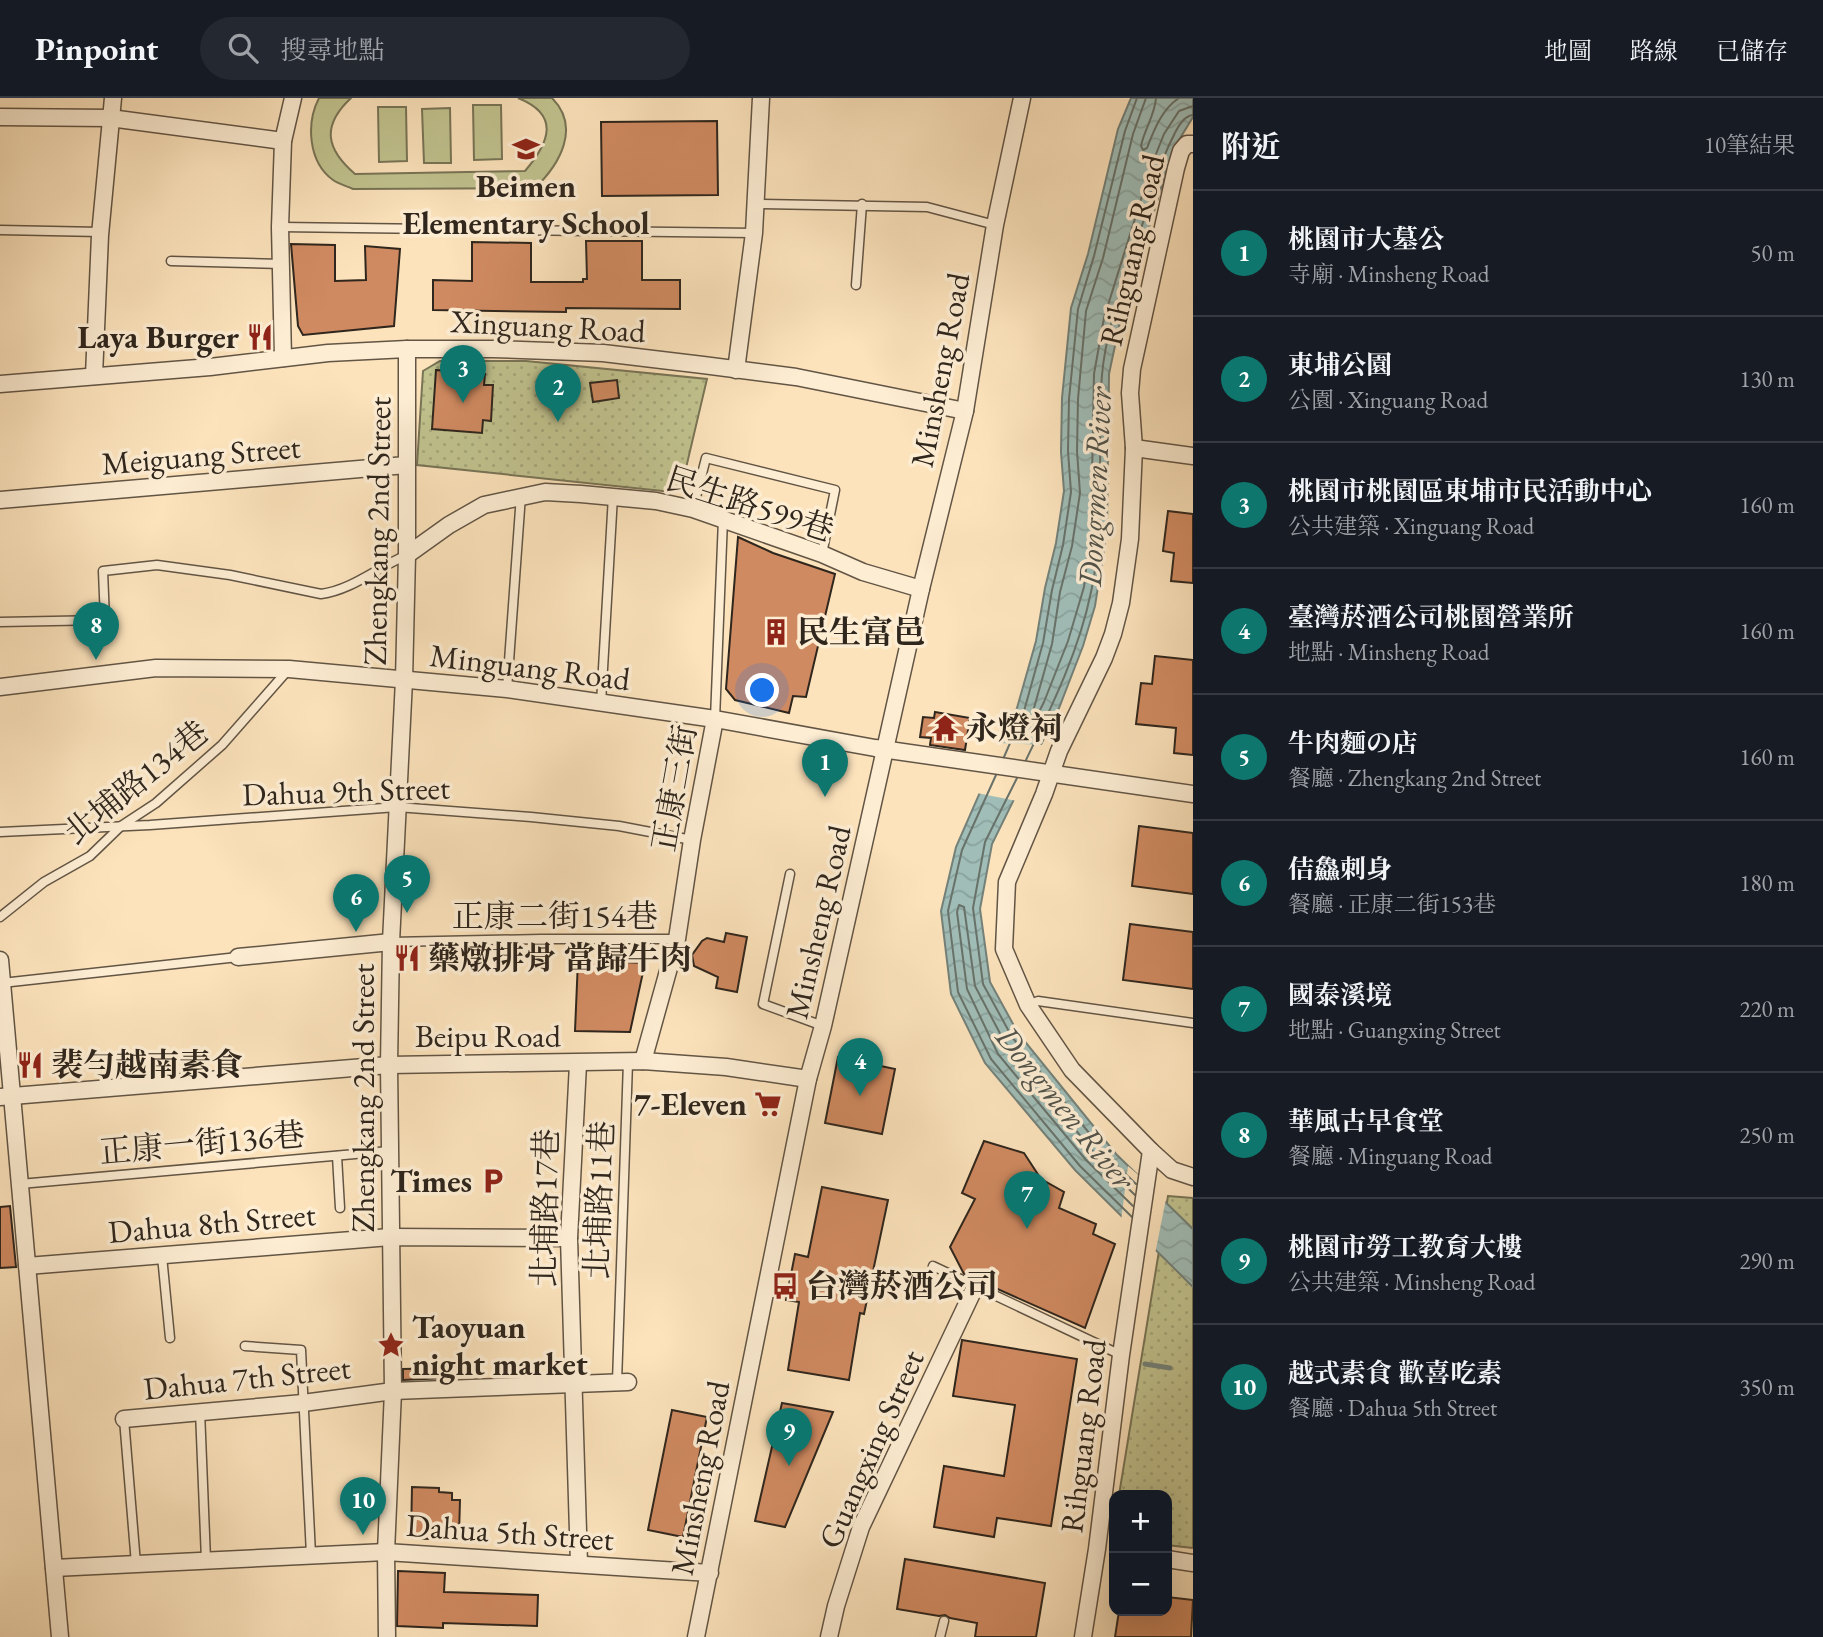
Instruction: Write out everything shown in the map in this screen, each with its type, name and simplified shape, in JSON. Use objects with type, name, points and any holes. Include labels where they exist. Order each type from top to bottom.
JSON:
[{"type":"street","points":[[94,376],[101,232],[113,98]]},
{"type":"street","points":[[283,358],[280,227],[283,141],[293,98]]},
{"type":"street","points":[[736,370],[754,233],[761,98]]},
{"type":"street","name":"Minsheng Road","points":[[696,1637],[808,1079],[823,1026],[920,589],[965,411],[995,225],[1022,98]]},
{"type":"street","points":[[0,117],[110,118],[283,141]]},
{"type":"street","name":"Rihguang Road","points":[[1193,144],[1187,144],[1181,151],[1176,168],[1132,369],[1130,393],[1134,448],[1130,538],[1118,613],[1104,658],[1043,774],[1007,882],[1004,949],[1028,1005],[1072,1070],[1172,1170],[1193,1177]]},
{"type":"street","name":"Xinguang Road","points":[[0,384],[407,349],[493,349],[603,353],[796,377],[965,411]]},
{"type":"street","name":"Zhengkang 2nd Street","points":[[387,1637],[386,1552],[393,1391],[389,1065],[391,942],[404,680],[407,349]]},
{"type":"street","points":[[1134,448],[1193,456]]},
{"type":"street","name":"Meiguang Street","points":[[0,500],[406,465]]},
{"type":"street","name":"民生路599巷","points":[[407,555],[441,530],[484,505],[545,492],[613,496],[693,509],[822,554],[863,572],[920,589]]},
{"type":"street","name":"Minguang Road","points":[[0,687],[156,668],[289,669],[507,689],[715,719],[886,750]]},
{"type":"street","name":"正康三街","points":[[636,1062],[677,939],[715,719]]},
{"type":"street","points":[[886,750],[1193,794]]},
{"type":"street","points":[[238,957],[391,942]]},
{"type":"street","points":[[0,960],[6,1096],[20,1184],[60,1637]]},
{"type":"street","name":"Beipu Road","points":[[6,1096],[389,1065],[636,1062],[726,1067],[808,1079]]},
{"type":"street","name":"北埔路17巷","points":[[578,1063],[569,1238],[579,1564]]},
{"type":"street","name":"Rihguang Road","points":[[1083,1637],[1151,1151]]},
{"type":"street","name":"Dahua 8th Street","points":[[27,1266],[390,1237],[569,1238]]},
{"type":"street","name":"Guangxing Street","points":[[829,1637],[861,1527],[975,1287]]},
{"type":"street","name":"Dahua 7th Street","points":[[124,1419],[303,1403],[393,1391],[622,1382]]},
{"type":"street","points":[[1097,1549],[1109,1550]]},
{"type":"street","name":"Dahua 5th Street","points":[[54,1568],[386,1552],[710,1573]]},
{"type":"street","points":[[1172,1560],[1193,1563]]},
{"type":"lane","points":[[756,204],[927,207],[995,225]]},
{"type":"lane","points":[[856,285],[862,204]]},
{"type":"lane","points":[[280,227],[754,233]]},
{"type":"lane","points":[[0,230],[101,232]]},
{"type":"lane","points":[[171,261],[281,264]]},
{"type":"lane","points":[[693,509],[706,458],[835,490],[822,554]]},
{"type":"lane","points":[[507,689],[521,495]]},
{"type":"lane","points":[[601,704],[613,496]]},
{"type":"lane","name":"正康三街","points":[[715,719],[723,519]]},
{"type":"lane","points":[[0,622],[105,620],[103,571],[157,565],[230,575],[321,594],[347,587],[407,555]]},
{"type":"lane","name":"北埔路134巷","points":[[0,917],[44,882],[90,856],[121,826],[156,803],[222,745],[289,669]]},
{"type":"lane","name":"Dahua 9th Street","points":[[0,832],[397,807],[619,826],[692,840]]},
{"type":"lane","points":[[790,874],[763,1004],[823,1026]]},
{"type":"lane","name":"正康二街154巷","points":[[391,942],[677,939]]},
{"type":"lane","points":[[2,984],[238,957]]},
{"type":"lane","points":[[1028,1005],[1038,1001],[1193,1023]]},
{"type":"lane","name":"北埔路11巷","points":[[622,1382],[636,1062]]},
{"type":"lane","name":"正康一街136巷","points":[[20,1184],[389,1151]]},
{"type":"lane","points":[[337,1156],[340,1208]]},
{"type":"lane","points":[[162,1256],[170,1338]]},
{"type":"lane","points":[[933,1266],[1121,1355]]},
{"type":"lane","points":[[245,1346],[301,1350],[311,1555]]},
{"type":"lane","points":[[200,1411],[206,1560]]},
{"type":"lane","points":[[124,1419],[136,1564]]},
{"type":"lane","points":[[940,1637],[943,1621]]},
{"type":"green space","points":[[319,98],[351,98],[335,118],[331,137],[338,156],[355,174],[525,171],[540,150],[547,130],[541,113],[518,98],[552,98],[561,109],[565,121],[564,145],[552,168],[535,188],[353,189],[335,181],[325,172],[314,153],[312,119]]},
{"type":"green space","points":[[473,105],[501,105],[502,159],[474,160]]},
{"type":"green space","points":[[378,107],[406,107],[407,161],[379,162]]},
{"type":"green space","points":[[450,108],[451,163],[424,163],[422,109]]},
{"type":"green space","points":[[440,361],[526,361],[707,379],[682,485],[672,492],[417,465],[423,371]]},
{"type":"green space","points":[[1168,1196],[1193,1198],[1193,1548],[1172,1546],[1172,1490],[1120,1490]]},
{"type":"water","name":"Dongmen River","points":[[1131,98],[1193,98],[1193,117],[1179,140],[1167,169],[1120,322],[1109,374],[1107,530],[1095,606],[1059,708],[992,844],[980,909],[990,982],[1018,1033],[1116,1154],[1193,1229],[1193,1287],[1075,1170],[985,1063],[951,994],[941,911],[956,847],[1017,708],[1036,641],[1064,491],[1061,452],[1062,398],[1071,308],[1088,254],[1118,129]]},
{"type":"pier","points":[[998,743],[1044,745],[1017,801],[977,793]]},
{"type":"pier","points":[[1128,1166],[1166,1199],[1155,1254],[1121,1221]]},
{"type":"building","points":[[717,121],[718,195],[602,196],[601,122]]},
{"type":"building","points":[[586,241],[642,241],[642,280],[680,280],[680,309],[566,308],[566,312],[433,310],[433,280],[472,281],[472,242],[531,243],[531,282],[583,282],[583,279],[587,279]]},
{"type":"building","points":[[291,244],[335,245],[335,281],[366,280],[365,246],[400,249],[394,326],[303,335],[298,326]]},
{"type":"building","points":[[436,370],[485,374],[484,385],[493,385],[491,421],[483,420],[482,433],[432,429]]},
{"type":"building","points":[[617,380],[619,398],[593,402],[590,383]]},
{"type":"building","points":[[1168,511],[1193,514],[1193,583],[1171,581],[1174,553],[1163,551]]},
{"type":"building","name":"民生富邑","points":[[738,537],[773,553],[835,574],[806,697],[793,696],[789,713],[735,700],[726,689]]},
{"type":"building","points":[[1155,656],[1193,660],[1193,755],[1174,753],[1176,728],[1136,724],[1141,683],[1152,684]]},
{"type":"building","name":"永燈祠","points":[[935,712],[970,718],[965,750],[930,745],[931,738],[920,737],[923,717],[934,718]]},
{"type":"building","points":[[1139,826],[1193,833],[1193,894],[1132,886]]},
{"type":"building","points":[[1130,924],[1193,932],[1193,989],[1123,980]]},
{"type":"building","points":[[726,933],[747,937],[737,992],[716,988],[718,977],[694,966],[692,955],[702,941],[707,938],[724,942]]},
{"type":"building","points":[[578,960],[645,963],[630,1032],[575,1031]]},
{"type":"building","points":[[838,1057],[895,1069],[882,1134],[825,1123]]},
{"type":"building","points":[[984,1141],[1024,1153],[1041,1179],[1064,1192],[1059,1208],[1096,1224],[1093,1234],[1115,1244],[1085,1328],[984,1283],[979,1277],[964,1274],[950,1247],[975,1199],[962,1193]]},
{"type":"building","points":[[822,1187],[888,1200],[864,1314],[860,1313],[849,1380],[788,1370],[799,1302],[786,1300],[795,1254],[808,1257]]},
{"type":"building","points":[[10,1206],[16,1267],[0,1268],[0,1207]]},
{"type":"building","points":[[962,1340],[1077,1359],[1051,1526],[997,1518],[994,1537],[934,1527],[944,1466],[1004,1476],[1015,1405],[953,1396]]},
{"type":"building","points":[[445,1368],[446,1378],[403,1380],[403,1369]]},
{"type":"building","points":[[782,1403],[833,1412],[785,1527],[755,1521]]},
{"type":"building","points":[[672,1410],[707,1417],[683,1537],[648,1530]]},
{"type":"building","points":[[412,1487],[439,1488],[439,1492],[452,1493],[452,1500],[460,1500],[459,1534],[429,1534],[429,1539],[411,1538]]},
{"type":"building","points":[[905,1559],[1045,1583],[1036,1637],[975,1637],[977,1623],[945,1615],[897,1609]]},
{"type":"building","points":[[398,1571],[445,1573],[444,1592],[538,1595],[537,1626],[443,1623],[443,1628],[397,1626]]},
{"type":"building","points":[[1172,1598],[1193,1600],[1191,1637],[1115,1637],[1118,1616],[1172,1616]]},
{"type":"waterway","points":[[1145,1364],[1170,1368]]},
{"type":"place","name":"Beimen Elementary School","points":[[526,149]]},
{"type":"place","name":"Laya Burger","points":[[260,337]]},
{"type":"place","name":"桃園市桃園區東埔市民活動中心","points":[[463,403]]},
{"type":"place","name":"東埔公園","points":[[558,422]]},
{"type":"place","name":"民生富邑","points":[[776,632]]},
{"type":"place","name":"華風古早食堂","points":[[96,660]]},
{"type":"place","name":"永燈祠","points":[[945,728]]},
{"type":"place","name":"桃園市大墓公","points":[[825,797]]},
{"type":"place","name":"牛肉麵の店","points":[[407,913]]},
{"type":"place","name":"佶鱻刺身","points":[[356,932]]},
{"type":"place","name":"藥燉排骨 當歸牛肉","points":[[407,958]]},
{"type":"place","name":"裴勻越南素食","points":[[30,1065]]},
{"type":"place","name":"臺灣菸酒公司桃園營業所","points":[[860,1096]]},
{"type":"place","name":"7-Eleven","points":[[768,1104]]},
{"type":"place","name":"Times","points":[[493,1181]]},
{"type":"place","name":"國泰溪境","points":[[1027,1229]]},
{"type":"place","name":"台灣菸酒公司","points":[[785,1286]]},
{"type":"place","name":"Taoyuan night market","points":[[391,1345]]},
{"type":"place","name":"桃園市勞工教育大樓","points":[[789,1466]]},
{"type":"place","name":"越式素食 歡喜吃素","points":[[363,1535]]}]
